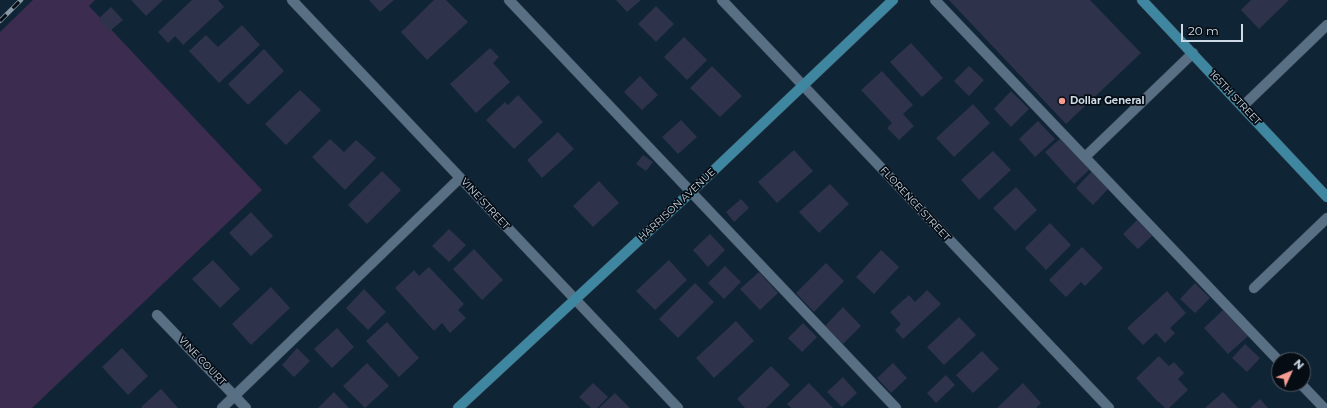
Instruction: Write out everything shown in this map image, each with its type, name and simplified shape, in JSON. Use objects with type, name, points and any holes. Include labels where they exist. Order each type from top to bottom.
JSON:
[{"type":"street","name":"VINE STREET","points":[[292,0],[678,408]]},
{"type":"street","points":[[509,0],[896,408]]},
{"type":"street","name":"FLORENCE STREET","points":[[722,0],[1109,408]]},
{"type":"street","name":"HARRISON AVENUE","points":[[458,408],[691,192],[893,0]]},
{"type":"street","points":[[935,0],[1271,352]]},
{"type":"street","name":"165TH STREET","points":[[1142,0],[1327,197]]},
{"type":"street","points":[[1243,106],[1327,25]]},
{"type":"street","points":[[1085,157],[1192,53]]},
{"type":"street","points":[[222,408],[460,178]]},
{"type":"street","points":[[1254,288],[1327,218]]},
{"type":"street","name":"VINE COURT","points":[[157,315],[246,408]]},
{"type":"street","points":[[1309,392],[1324,408]]},
{"type":"shaded area","points":[[33,0],[95,0],[89,6],[262,190],[32,408],[0,408],[0,32]]},
{"type":"building","points":[[131,0],[163,0],[146,16]]},
{"type":"building","points":[[192,0],[218,0],[224,7],[183,45],[175,36],[168,43],[158,32]]},
{"type":"building","points":[[369,0],[394,0],[380,12]]},
{"type":"building","points":[[434,0],[446,0],[468,22],[427,60],[401,32]]},
{"type":"building","points":[[616,0],[641,0],[627,12]]},
{"type":"building","points":[[949,0],[1090,0],[1141,53],[1066,124]]},
{"type":"building","points":[[1251,0],[1289,0],[1259,29],[1241,10]]},
{"type":"building","points":[[656,6],[674,24],[656,42],[638,24]]},
{"type":"building","points":[[111,7],[123,20],[110,31],[98,19]]},
{"type":"building","points":[[242,25],[260,45],[219,83],[189,51],[206,35],[218,47]]},
{"type":"building","points":[[684,37],[707,60],[687,80],[664,57]]},
{"type":"building","points":[[911,43],[943,78],[922,97],[890,62]]},
{"type":"building","points":[[490,48],[499,57],[493,63],[510,82],[476,113],[450,84]]},
{"type":"building","points":[[264,49],[284,71],[248,105],[228,84]]},
{"type":"building","points":[[712,66],[742,96],[720,117],[690,88]]},
{"type":"building","points":[[969,66],[984,80],[969,96],[954,81]]},
{"type":"building","points":[[882,71],[913,105],[903,114],[914,126],[899,140],[887,128],[892,123],[861,90]]},
{"type":"building","points":[[640,76],[658,95],[642,110],[624,92]]},
{"type":"building","points":[[300,90],[321,110],[286,145],[265,124]]},
{"type":"building","points":[[1011,91],[1029,109],[1011,127],[994,109]]},
{"type":"building","points":[[518,95],[543,122],[514,149],[486,120],[505,102],[508,105]]},
{"type":"building","points":[[973,104],[990,123],[954,157],[936,138]]},
{"type":"building","points":[[681,120],[697,137],[678,154],[662,137]]},
{"type":"building","points":[[1038,121],[1055,139],[1035,157],[1019,139]]},
{"type":"building","points":[[558,132],[574,149],[542,178],[527,160]]},
{"type":"building","points":[[1061,138],[1090,169],[1074,184],[1045,152]]},
{"type":"building","points":[[330,139],[344,152],[356,140],[376,158],[345,190],[312,157]]},
{"type":"building","points":[[794,150],[813,171],[777,203],[758,182]]},
{"type":"building","points":[[993,151],[1011,170],[979,200],[961,180]]},
{"type":"building","points":[[643,155],[653,162],[646,171],[636,164]]},
{"type":"building","points":[[382,171],[401,190],[367,224],[348,205]]},
{"type":"building","points":[[1092,171],[1109,188],[1093,205],[1076,188]]},
{"type":"building","points":[[599,181],[619,203],[593,227],[573,206]]},
{"type":"building","points":[[830,184],[849,204],[819,233],[799,212]]},
{"type":"building","points":[[1016,187],[1037,210],[1015,231],[993,208]]},
{"type":"building","points":[[741,199],[749,208],[734,222],[726,212]]},
{"type":"building","points":[[251,212],[273,236],[251,256],[229,233]]},
{"type":"building","points":[[1137,220],[1152,236],[1138,249],[1123,234]]},
{"type":"building","points":[[1050,223],[1071,245],[1046,270],[1025,248]]},
{"type":"building","points":[[449,229],[466,245],[449,262],[432,246]]},
{"type":"building","points":[[710,234],[725,250],[708,267],[693,250]]},
{"type":"building","points":[[1082,247],[1103,268],[1085,286],[1081,282],[1066,297],[1049,280]]},
{"type":"building","points":[[474,249],[503,280],[482,300],[453,269]]},
{"type":"building","points":[[881,250],[899,267],[874,294],[856,277]]},
{"type":"building","points":[[213,260],[240,289],[220,308],[192,279]]},
{"type":"building","points":[[669,260],[687,280],[655,310],[636,291]]},
{"type":"building","points":[[826,263],[844,281],[814,312],[796,293]]},
{"type":"building","points":[[725,266],[741,282],[724,299],[708,283]]},
{"type":"building","points":[[429,267],[464,304],[458,310],[466,318],[450,333],[442,323],[434,331],[395,288],[414,270],[419,276]]},
{"type":"building","points":[[759,272],[778,293],[760,310],[740,289]]},
{"type":"building","points":[[695,283],[714,302],[678,338],[659,319]]},
{"type":"building","points":[[1195,283],[1210,298],[1195,313],[1180,299]]},
{"type":"building","points":[[271,287],[290,308],[251,345],[232,324]]},
{"type":"building","points":[[364,289],[386,312],[368,330],[346,308]]},
{"type":"building","points":[[927,290],[941,304],[903,339],[895,330],[901,324],[890,312],[909,295],[915,302]]},
{"type":"building","points":[[1167,291],[1186,313],[1170,328],[1175,333],[1165,343],[1156,333],[1143,345],[1127,328]]},
{"type":"building","points":[[843,307],[861,326],[843,344],[825,326]]},
{"type":"building","points":[[1223,310],[1248,336],[1228,354],[1204,328]]},
{"type":"building","points":[[959,317],[976,335],[944,365],[927,347]]},
{"type":"building","points":[[736,321],[754,341],[714,378],[696,358]]},
{"type":"building","points":[[387,322],[419,358],[399,377],[366,341]]},
{"type":"building","points":[[803,323],[817,337],[802,352],[788,338]]},
{"type":"building","points":[[337,328],[354,347],[332,368],[314,349]]},
{"type":"building","points":[[1245,344],[1260,358],[1247,372],[1232,358]]},
{"type":"building","points":[[122,348],[148,376],[128,395],[102,367]]},
{"type":"building","points":[[297,348],[310,361],[294,377],[282,365]]},
{"type":"building","points":[[982,351],[999,369],[973,393],[956,375]]},
{"type":"building","points":[[1159,356],[1169,366],[1174,362],[1184,373],[1178,379],[1188,390],[1169,408],[1165,408],[1158,402],[1136,378]]},
{"type":"building","points":[[367,363],[389,386],[365,408],[343,386]]},
{"type":"building","points":[[893,363],[907,378],[891,393],[877,378]]},
{"type":"building","points":[[771,366],[790,385],[766,408],[745,408],[737,399]]},
{"type":"building","points":[[946,375],[955,385],[936,403],[927,393]]},
{"type":"building","points":[[843,377],[857,393],[842,407],[827,392]]},
{"type":"building","points":[[593,383],[608,397],[597,408],[591,408],[579,397]]},
{"type":"building","points":[[809,383],[833,408],[791,408],[787,404]]},
{"type":"building","points":[[1023,383],[1041,403],[1036,408],[997,408]]},
{"type":"building","points":[[161,389],[178,408],[141,407]]},
{"type":"building","points":[[334,392],[349,408],[318,408]]},
{"type":"building","points":[[1223,392],[1238,408],[1205,408]]},
{"type":"building","points":[[615,393],[630,408],[599,408]]},
{"type":"building","points":[[1260,399],[1268,408],[1250,408]]},
{"type":"railway","points":[[0,21],[21,0]]},
{"type":"place","name":"Dollar General","points":[[1062,101]]}]
